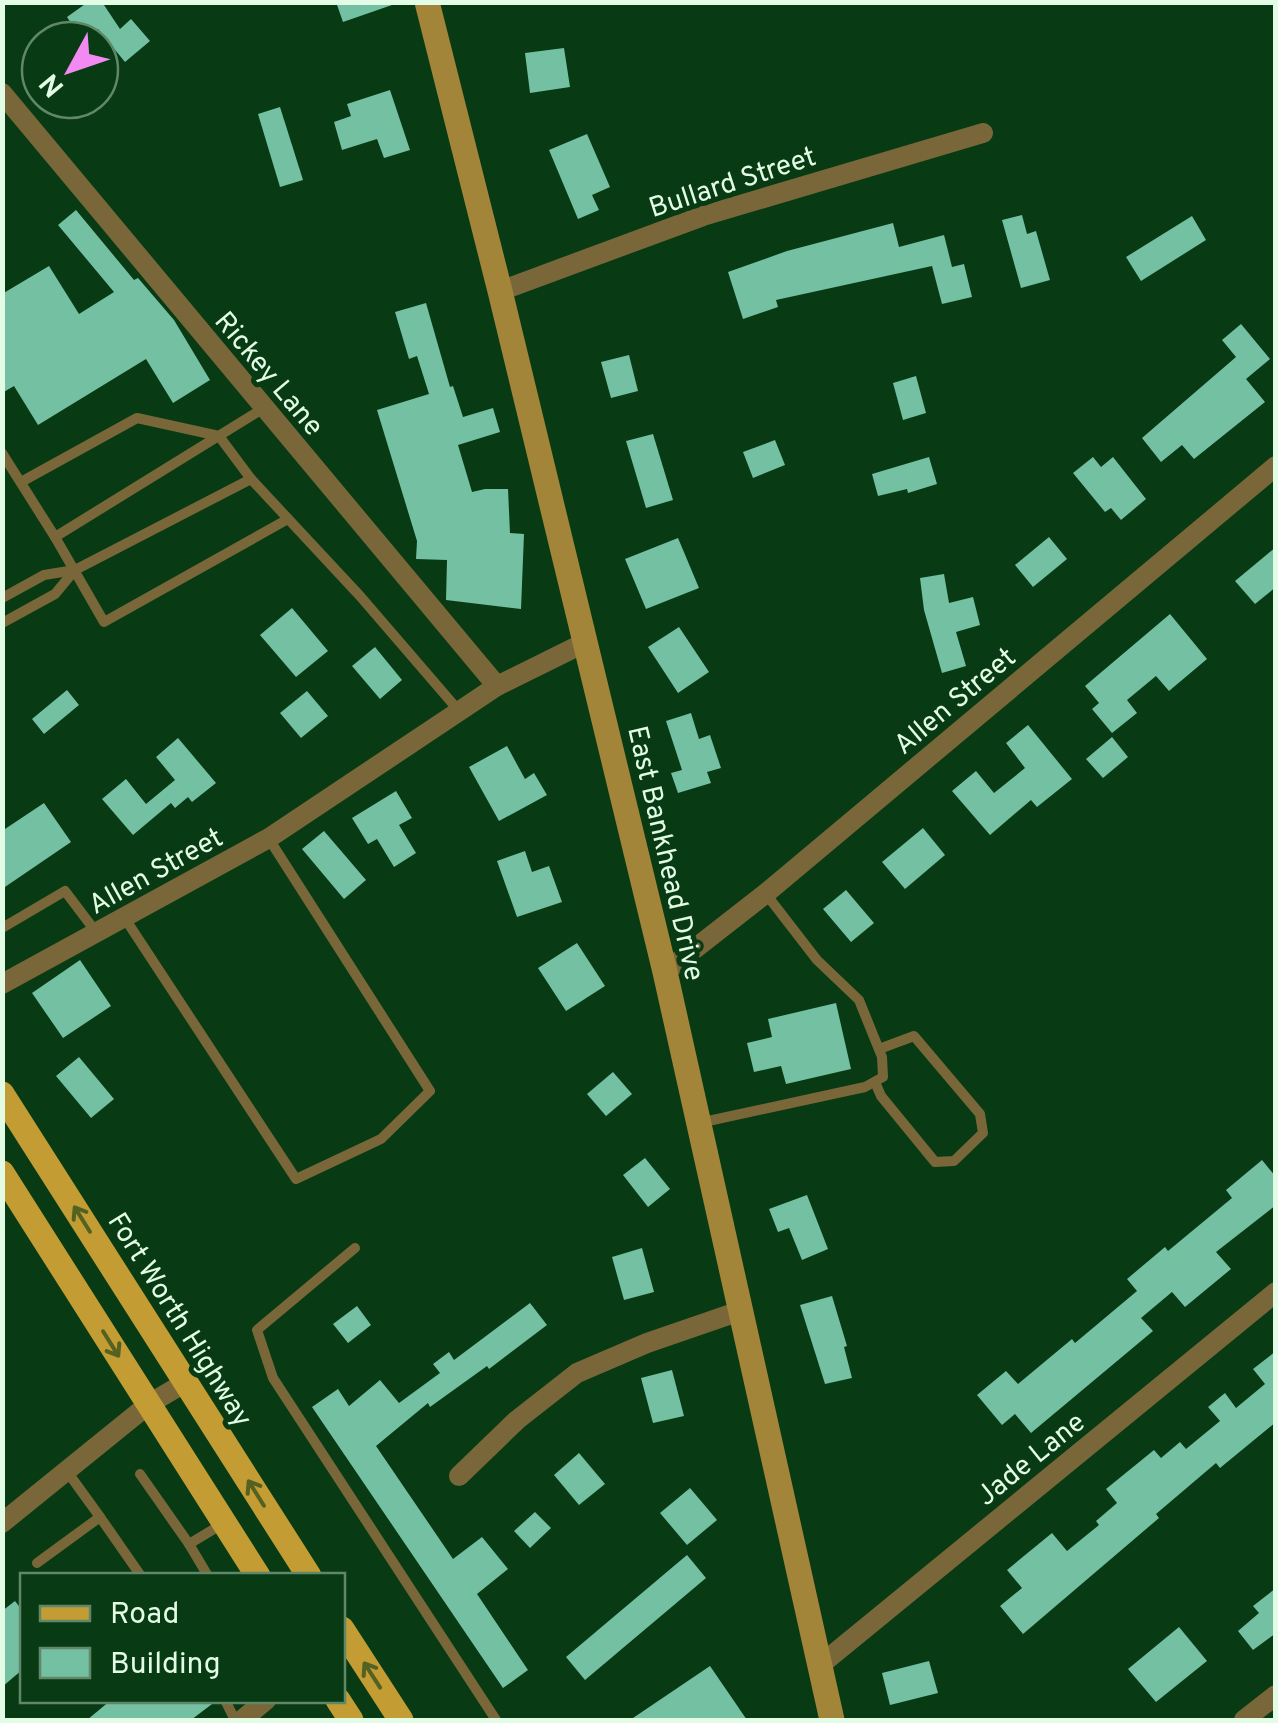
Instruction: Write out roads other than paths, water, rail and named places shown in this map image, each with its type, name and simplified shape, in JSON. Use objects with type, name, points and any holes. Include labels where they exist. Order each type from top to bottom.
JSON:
[{"type":"main road","name":"Fort Worth Highway","points":[[7,1112],[307,1573]]},
{"type":"main road","points":[[2,1174],[256,1573]]},
{"type":"main road","points":[[345,1638],[401,1720]]},
{"type":"street","name":"East Bankhead Drive","points":[[427,2],[665,972],[832,1720]]},
{"type":"street","name":"Rickey Lane","points":[[2,93],[497,686]]},
{"type":"street","name":"Bullard Street","points":[[500,291],[703,216],[984,133]]},
{"type":"street","name":"Allen Street","points":[[665,972],[765,894],[1276,466]]},
{"type":"street","name":"Allen Street","points":[[2,984],[269,838],[497,686],[586,642]]},
{"type":"street","name":"Jade Lane","points":[[819,1666],[1273,1299]]},
{"type":"street","points":[[458,1476],[517,1420],[577,1373],[647,1342],[740,1311]]},
{"type":"street","points":[[2,1523],[149,1404],[186,1382]]},
{"type":"street","points":[[1244,1720],[1276,1695]]},
{"type":"street","points":[[238,1720],[262,1703]]},
{"type":"lane","points":[[56,538],[264,408]]},
{"type":"lane","points":[[21,482],[137,418],[219,436],[251,479],[360,596],[459,712]]},
{"type":"lane","points":[[2,453],[104,622],[288,520]]},
{"type":"lane","points":[[2,598],[44,575],[76,570],[251,479]]},
{"type":"lane","points":[[2,622],[55,594],[76,570]]},
{"type":"lane","points":[[124,917],[296,1178],[381,1139],[430,1092],[269,838]]},
{"type":"lane","points":[[2,928],[65,891],[96,933]]},
{"type":"lane","points":[[698,1123],[865,1087],[883,1078],[879,1049],[859,1000],[817,960],[765,894]]},
{"type":"lane","points":[[874,1082],[934,1162],[954,1161],[983,1133],[980,1114],[914,1036],[879,1049]]},
{"type":"lane","points":[[355,1248],[257,1330],[272,1378],[496,1720]]},
{"type":"lane","points":[[66,1470],[139,1573]]},
{"type":"lane","points":[[140,1474],[206,1573]]},
{"type":"lane","points":[[37,1563],[100,1518]]},
{"type":"lane","points":[[188,1544],[225,1523]]}]
